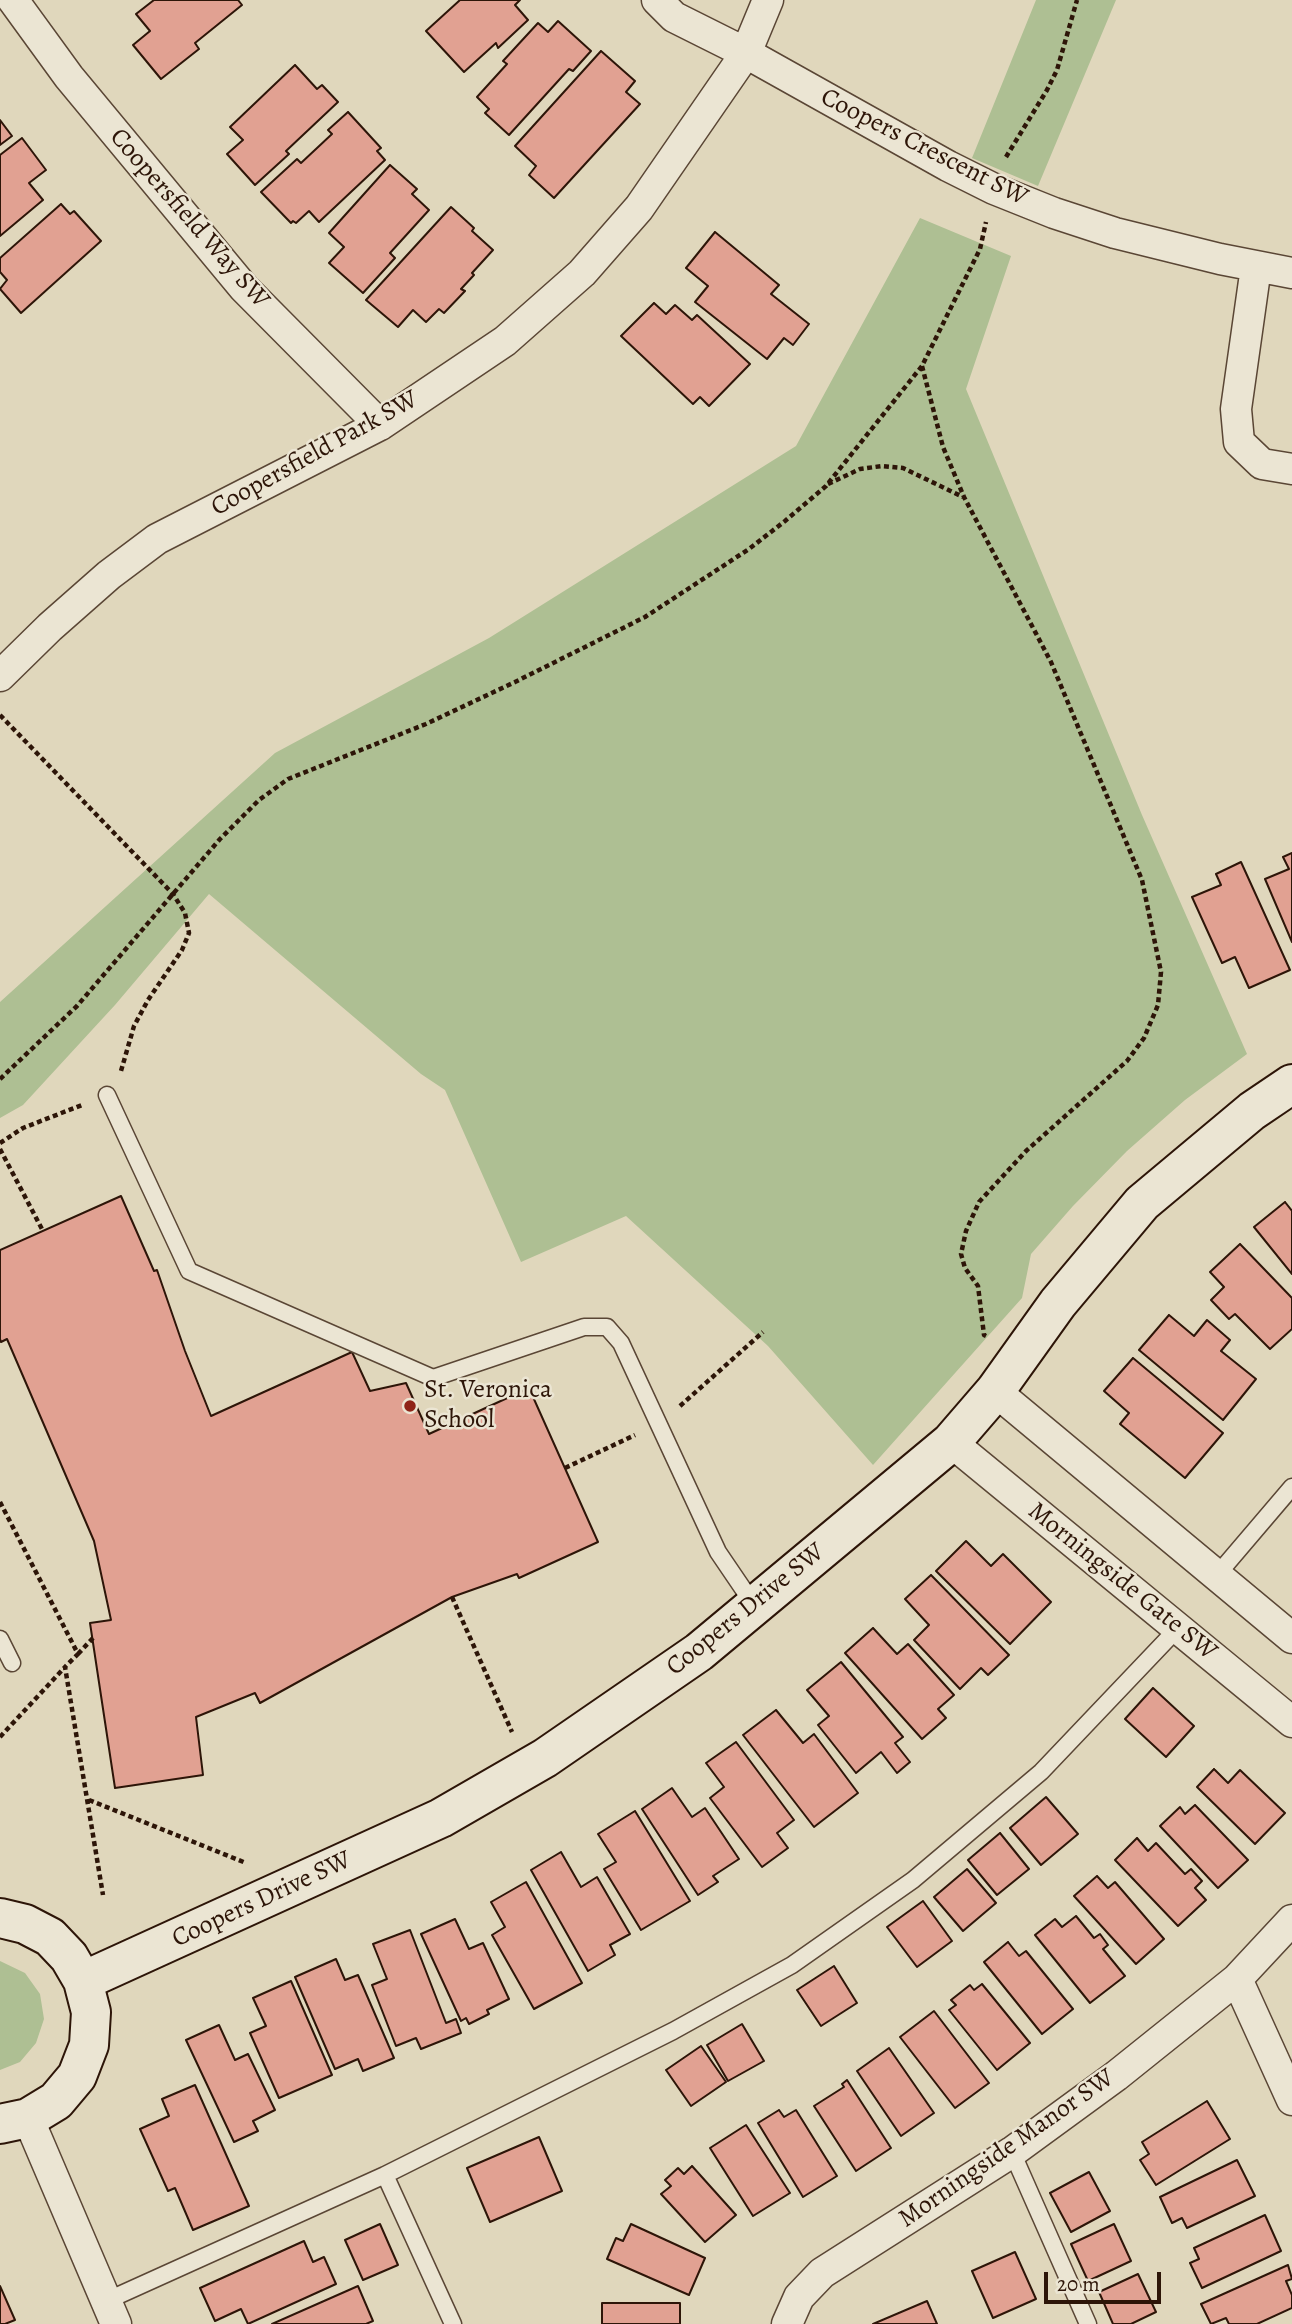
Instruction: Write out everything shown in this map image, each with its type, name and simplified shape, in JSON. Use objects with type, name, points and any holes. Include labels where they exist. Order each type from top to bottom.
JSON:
[{"type":"street","name":"Coopersfield Way SW","points":[[13,0],[69,77],[244,288],[380,425]]},
{"type":"street","name":"Coopers Crescent SW","points":[[657,0],[674,17],[746,53],[994,189],[1115,233],[1292,273]]},
{"type":"street","name":"Coopersfield Park SW","points":[[0,676],[109,575],[157,539],[380,425],[505,341],[582,273],[639,208],[746,53],[768,0]]},
{"type":"street","points":[[1256,267],[1236,409],[1239,442],[1262,464],[1292,468]]},
{"type":"street","name":"Coopers Drive SW","points":[[83,1981],[441,1818],[528,1768],[699,1652],[951,1442],[995,1391],[1058,1303],[1142,1203],[1252,1111],[1292,1084]]},
{"type":"street","points":[[995,1391],[1292,1638]]},
{"type":"street","name":"Morningside Gate SW","points":[[951,1442],[1292,1722]]},
{"type":"street","points":[[0,1918],[25,1924],[50,1937],[69,1956],[83,1981],[91,2023],[89,2045],[77,2076],[56,2101],[14,2121],[111,2312]]},
{"type":"street","name":"Morningside Manor SW","points":[[788,2324],[799,2297],[822,2273],[1012,2152],[1116,2076],[1237,1979],[1292,1920]]},
{"type":"street","points":[[1237,1979],[1292,2100]]},
{"type":"lane","points":[[107,1095],[188,1270],[433,1378],[584,1327],[607,1327],[621,1343],[718,1552],[754,1606]]},
{"type":"lane","points":[[1217,1575],[1292,1487]]},
{"type":"lane","points":[[111,2312],[673,2031],[792,1965],[913,1880],[1041,1772],[1178,1628]]},
{"type":"lane","points":[[0,1639],[12,1664]]},
{"type":"lane","points":[[1012,2152],[1088,2324]]},
{"type":"lane","points":[[384,2175],[453,2324]]},
{"type":"path","points":[[0,1079],[77,1006],[220,839],[259,800],[288,779],[426,724],[645,617],[749,549],[826,486],[922,366],[980,249],[1001,166],[1057,70],[1077,0]]},
{"type":"path","points":[[922,366],[943,447],[964,498],[1051,662],[1142,880],[1161,972],[1158,1005],[1143,1038],[1127,1061],[1026,1151],[979,1202],[965,1231],[961,1254],[965,1268],[978,1286],[984,1335],[1019,1358]]},
{"type":"path","points":[[826,486],[860,469],[882,466],[903,468],[964,498]]},
{"type":"path","points":[[0,715],[173,894],[185,913],[188,933],[182,950],[139,1017],[121,1072],[107,1095],[23,1128],[0,1143]]},
{"type":"path","points":[[0,1149],[43,1231]]},
{"type":"path","points":[[0,1502],[78,1654]]},
{"type":"path","points":[[452,1597],[528,1768]]},
{"type":"path","points":[[0,1737],[93,1638]]},
{"type":"path","points":[[65,1667],[103,1895]]},
{"type":"path","points":[[88,1800],[297,1884]]},
{"type":"green space","points":[[1036,0],[1116,0],[1038,186],[972,158]]},
{"type":"green space","points":[[920,218],[1011,256],[966,389],[1142,815],[1247,1054],[1185,1100],[1127,1151],[1073,1206],[1031,1254],[1022,1298],[873,1465],[768,1346],[626,1216],[521,1262],[445,1090],[421,1074],[209,894],[115,1005],[23,1105],[0,1118],[0,1002],[275,753],[489,638],[796,446]]},
{"type":"green space","points":[[0,1961],[25,1973],[40,1994],[44,2019],[36,2043],[20,2062],[0,2070]]},
{"type":"building","points":[[154,0],[238,0],[242,5],[195,43],[199,49],[161,79],[133,45],[150,31],[136,14]]},
{"type":"building","points":[[460,0],[520,0],[515,5],[528,20],[498,48],[496,43],[464,72],[426,31]]},
{"type":"building","points":[[558,21],[591,51],[573,71],[569,69],[509,135],[485,113],[489,109],[477,97],[507,64],[503,61],[538,23],[548,32]]},
{"type":"building","points":[[601,51],[635,81],[626,92],[640,104],[554,198],[529,175],[536,166],[515,146]]},
{"type":"building","points":[[295,65],[317,89],[322,85],[338,102],[286,151],[289,154],[255,185],[227,154],[243,140],[230,127]]},
{"type":"building","points":[[348,112],[381,148],[377,151],[385,160],[319,222],[309,211],[296,223],[291,223],[261,192],[297,159],[301,163],[332,134],[328,130]]},
{"type":"building","points":[[0,120],[12,136],[0,145]]},
{"type":"building","points":[[22,138],[46,170],[29,183],[43,200],[0,236],[0,155]]},
{"type":"building","points":[[390,165],[417,189],[412,194],[429,210],[390,253],[395,258],[363,293],[329,263],[344,247],[329,233]]},
{"type":"building","points":[[61,204],[70,214],[74,211],[101,241],[21,313],[0,289],[7,280],[0,272],[0,258]]},
{"type":"building","points":[[451,207],[493,250],[461,289],[465,291],[444,313],[439,309],[426,322],[413,310],[398,327],[366,300]]},
{"type":"building","points":[[715,232],[779,285],[771,294],[809,324],[793,345],[784,338],[767,359],[695,302],[708,286],[686,268]]},
{"type":"building","points":[[654,303],[666,314],[675,305],[692,320],[697,315],[750,364],[709,406],[700,397],[693,404],[621,336]]},
{"type":"building","points":[[1292,853],[1292,942],[1265,879],[1289,869],[1283,857]]},
{"type":"building","points":[[1241,862],[1290,970],[1249,988],[1235,957],[1222,963],[1192,897],[1221,885],[1216,874]]},
{"type":"building","points":[[121,1196],[154,1271],[157,1270],[211,1416],[352,1352],[370,1391],[406,1383],[429,1434],[529,1388],[598,1542],[519,1578],[517,1574],[452,1597],[260,1703],[255,1693],[196,1717],[203,1775],[115,1788],[90,1623],[111,1620],[94,1541],[7,1339],[1,1342],[0,1339],[0,1250]]},
{"type":"building","points":[[1285,1202],[1292,1211],[1292,1274],[1254,1227]]},
{"type":"building","points":[[1240,1244],[1292,1298],[1292,1329],[1270,1349],[1235,1314],[1229,1319],[1211,1300],[1224,1287],[1210,1272]]},
{"type":"building","points":[[1169,1315],[1194,1336],[1207,1320],[1230,1340],[1221,1351],[1256,1379],[1223,1420],[1139,1350]]},
{"type":"building","points":[[1133,1358],[1223,1433],[1185,1478],[1120,1424],[1129,1413],[1104,1391]]},
{"type":"building","points":[[966,1541],[991,1566],[1003,1554],[1051,1602],[1010,1644],[936,1571]]},
{"type":"building","points":[[931,1575],[1009,1655],[988,1675],[981,1668],[960,1689],[914,1640],[929,1625],[905,1599]]},
{"type":"building","points":[[873,1628],[897,1654],[908,1644],[954,1695],[938,1709],[946,1718],[922,1739],[845,1653]]},
{"type":"building","points":[[841,1662],[903,1737],[895,1743],[910,1762],[897,1773],[881,1752],[856,1773],[818,1725],[829,1716],[807,1690]]},
{"type":"building","points":[[1153,1688],[1194,1726],[1166,1757],[1125,1719]]},
{"type":"building","points":[[776,1710],[803,1743],[814,1734],[858,1793],[814,1827],[743,1735]]},
{"type":"building","points":[[736,1742],[794,1820],[777,1833],[788,1848],[762,1867],[710,1798],[724,1787],[706,1763]]},
{"type":"building","points":[[1214,1769],[1228,1783],[1240,1770],[1285,1813],[1255,1844],[1197,1787]]},
{"type":"building","points":[[672,1788],[692,1817],[705,1808],[739,1859],[713,1876],[718,1882],[698,1895],[642,1809]]},
{"type":"building","points":[[1046,1797],[1078,1834],[1041,1865],[1010,1828]]},
{"type":"building","points":[[1195,1805],[1248,1860],[1218,1888],[1160,1826],[1180,1807],[1185,1814]]},
{"type":"building","points":[[635,1811],[690,1901],[641,1930],[604,1869],[616,1862],[598,1834]]},
{"type":"building","points":[[1000,1833],[1029,1869],[997,1895],[968,1860]]},
{"type":"building","points":[[1137,1838],[1148,1851],[1156,1843],[1185,1874],[1191,1869],[1202,1881],[1195,1888],[1206,1900],[1178,1926],[1115,1860]]},
{"type":"building","points":[[561,1852],[581,1887],[597,1877],[630,1934],[610,1945],[615,1955],[588,1971],[531,1870]]},
{"type":"building","points":[[967,1869],[996,1903],[963,1931],[934,1897]]},
{"type":"building","points":[[1097,1876],[1108,1888],[1115,1882],[1164,1939],[1136,1964],[1074,1896]]},
{"type":"building","points":[[526,1882],[582,1983],[534,2009],[492,1935],[505,1927],[491,1902]]},
{"type":"building","points":[[923,1901],[952,1941],[917,1967],[887,1927]]},
{"type":"building","points":[[1076,1916],[1094,1938],[1100,1934],[1108,1945],[1103,1949],[1125,1976],[1090,2003],[1035,1935],[1055,1919],[1062,1927]]},
{"type":"building","points":[[455,1919],[469,1949],[483,1943],[509,1999],[487,2010],[489,2014],[469,2024],[466,2018],[461,2021],[421,1934]]},
{"type":"building","points":[[410,1930],[446,2023],[456,2019],[461,2033],[421,2049],[416,2038],[396,2046],[372,1985],[387,1979],[373,1944]]},
{"type":"building","points":[[1008,1942],[1019,1956],[1026,1951],[1073,2009],[1042,2034],[984,1962]]},
{"type":"building","points":[[336,1959],[345,1980],[358,1975],[394,2058],[363,2071],[358,2059],[335,2069],[295,1977]]},
{"type":"building","points":[[834,1966],[857,2003],[821,2026],[797,1990]]},
{"type":"building","points":[[291,1981],[332,2075],[279,2098],[250,2033],[266,2026],[253,1998]]},
{"type":"building","points":[[982,1984],[1030,2043],[997,2070],[949,2010],[956,2005],[951,2000],[970,1985],[974,1990]]},
{"type":"building","points":[[934,2011],[989,2083],[955,2108],[900,2037]]},
{"type":"building","points":[[742,2024],[764,2061],[728,2081],[707,2045]]},
{"type":"building","points":[[219,2025],[235,2060],[248,2054],[275,2110],[253,2121],[258,2131],[234,2142],[186,2040]]},
{"type":"building","points":[[701,2046],[726,2082],[691,2106],[666,2070]]},
{"type":"building","points":[[889,2048],[934,2113],[901,2136],[857,2071]]},
{"type":"building","points":[[847,2080],[891,2148],[856,2171],[814,2106],[844,2087],[842,2084]]},
{"type":"building","points":[[195,2085],[249,2206],[193,2230],[175,2188],[168,2191],[140,2129],[169,2116],[162,2099]]},
{"type":"building","points":[[1207,2101],[1230,2139],[1156,2185],[1140,2160],[1149,2154],[1142,2142]]},
{"type":"building","points":[[779,2110],[784,2117],[796,2110],[837,2176],[803,2197],[758,2123]]},
{"type":"building","points":[[746,2125],[790,2193],[753,2216],[710,2148]]},
{"type":"building","points":[[539,2137],[562,2191],[490,2222],[467,2168]]},
{"type":"building","points":[[1237,2160],[1255,2196],[1187,2228],[1182,2218],[1172,2223],[1160,2197]]},
{"type":"building","points":[[692,2166],[736,2215],[705,2242],[661,2194],[671,2186],[665,2180],[678,2168],[684,2174]]},
{"type":"building","points":[[1089,2172],[1110,2211],[1071,2232],[1050,2193]]},
{"type":"building","points":[[1265,2215],[1281,2251],[1202,2288],[1190,2263],[1199,2259],[1194,2248]]},
{"type":"building","points":[[380,2224],[398,2265],[363,2280],[345,2240]]},
{"type":"building","points":[[631,2224],[705,2258],[689,2295],[607,2259],[616,2238],[623,2241]]},
{"type":"building","points":[[1114,2224],[1131,2261],[1088,2281],[1071,2244]]},
{"type":"building","points":[[304,2241],[313,2262],[324,2257],[336,2284],[248,2324],[241,2309],[215,2321],[200,2288]]},
{"type":"building","points":[[1015,2252],[1036,2299],[993,2318],[972,2271]]},
{"type":"building","points":[[1288,2265],[1292,2279],[1286,2281],[1292,2295],[1292,2308],[1257,2324],[1229,2324],[1226,2318],[1211,2324],[1201,2304]]},
{"type":"building","points":[[1138,2274],[1156,2312],[1131,2324],[1113,2324],[1099,2292]]},
{"type":"building","points":[[0,2286],[15,2320],[5,2324],[0,2324]]},
{"type":"building","points":[[358,2286],[373,2321],[366,2324],[272,2324]]},
{"type":"building","points":[[927,2301],[937,2324],[873,2324]]},
{"type":"building","points":[[602,2303],[680,2303],[680,2324],[602,2324]]},
{"type":"place","name":"St. Veronica School","points":[[410,1406]]}]
